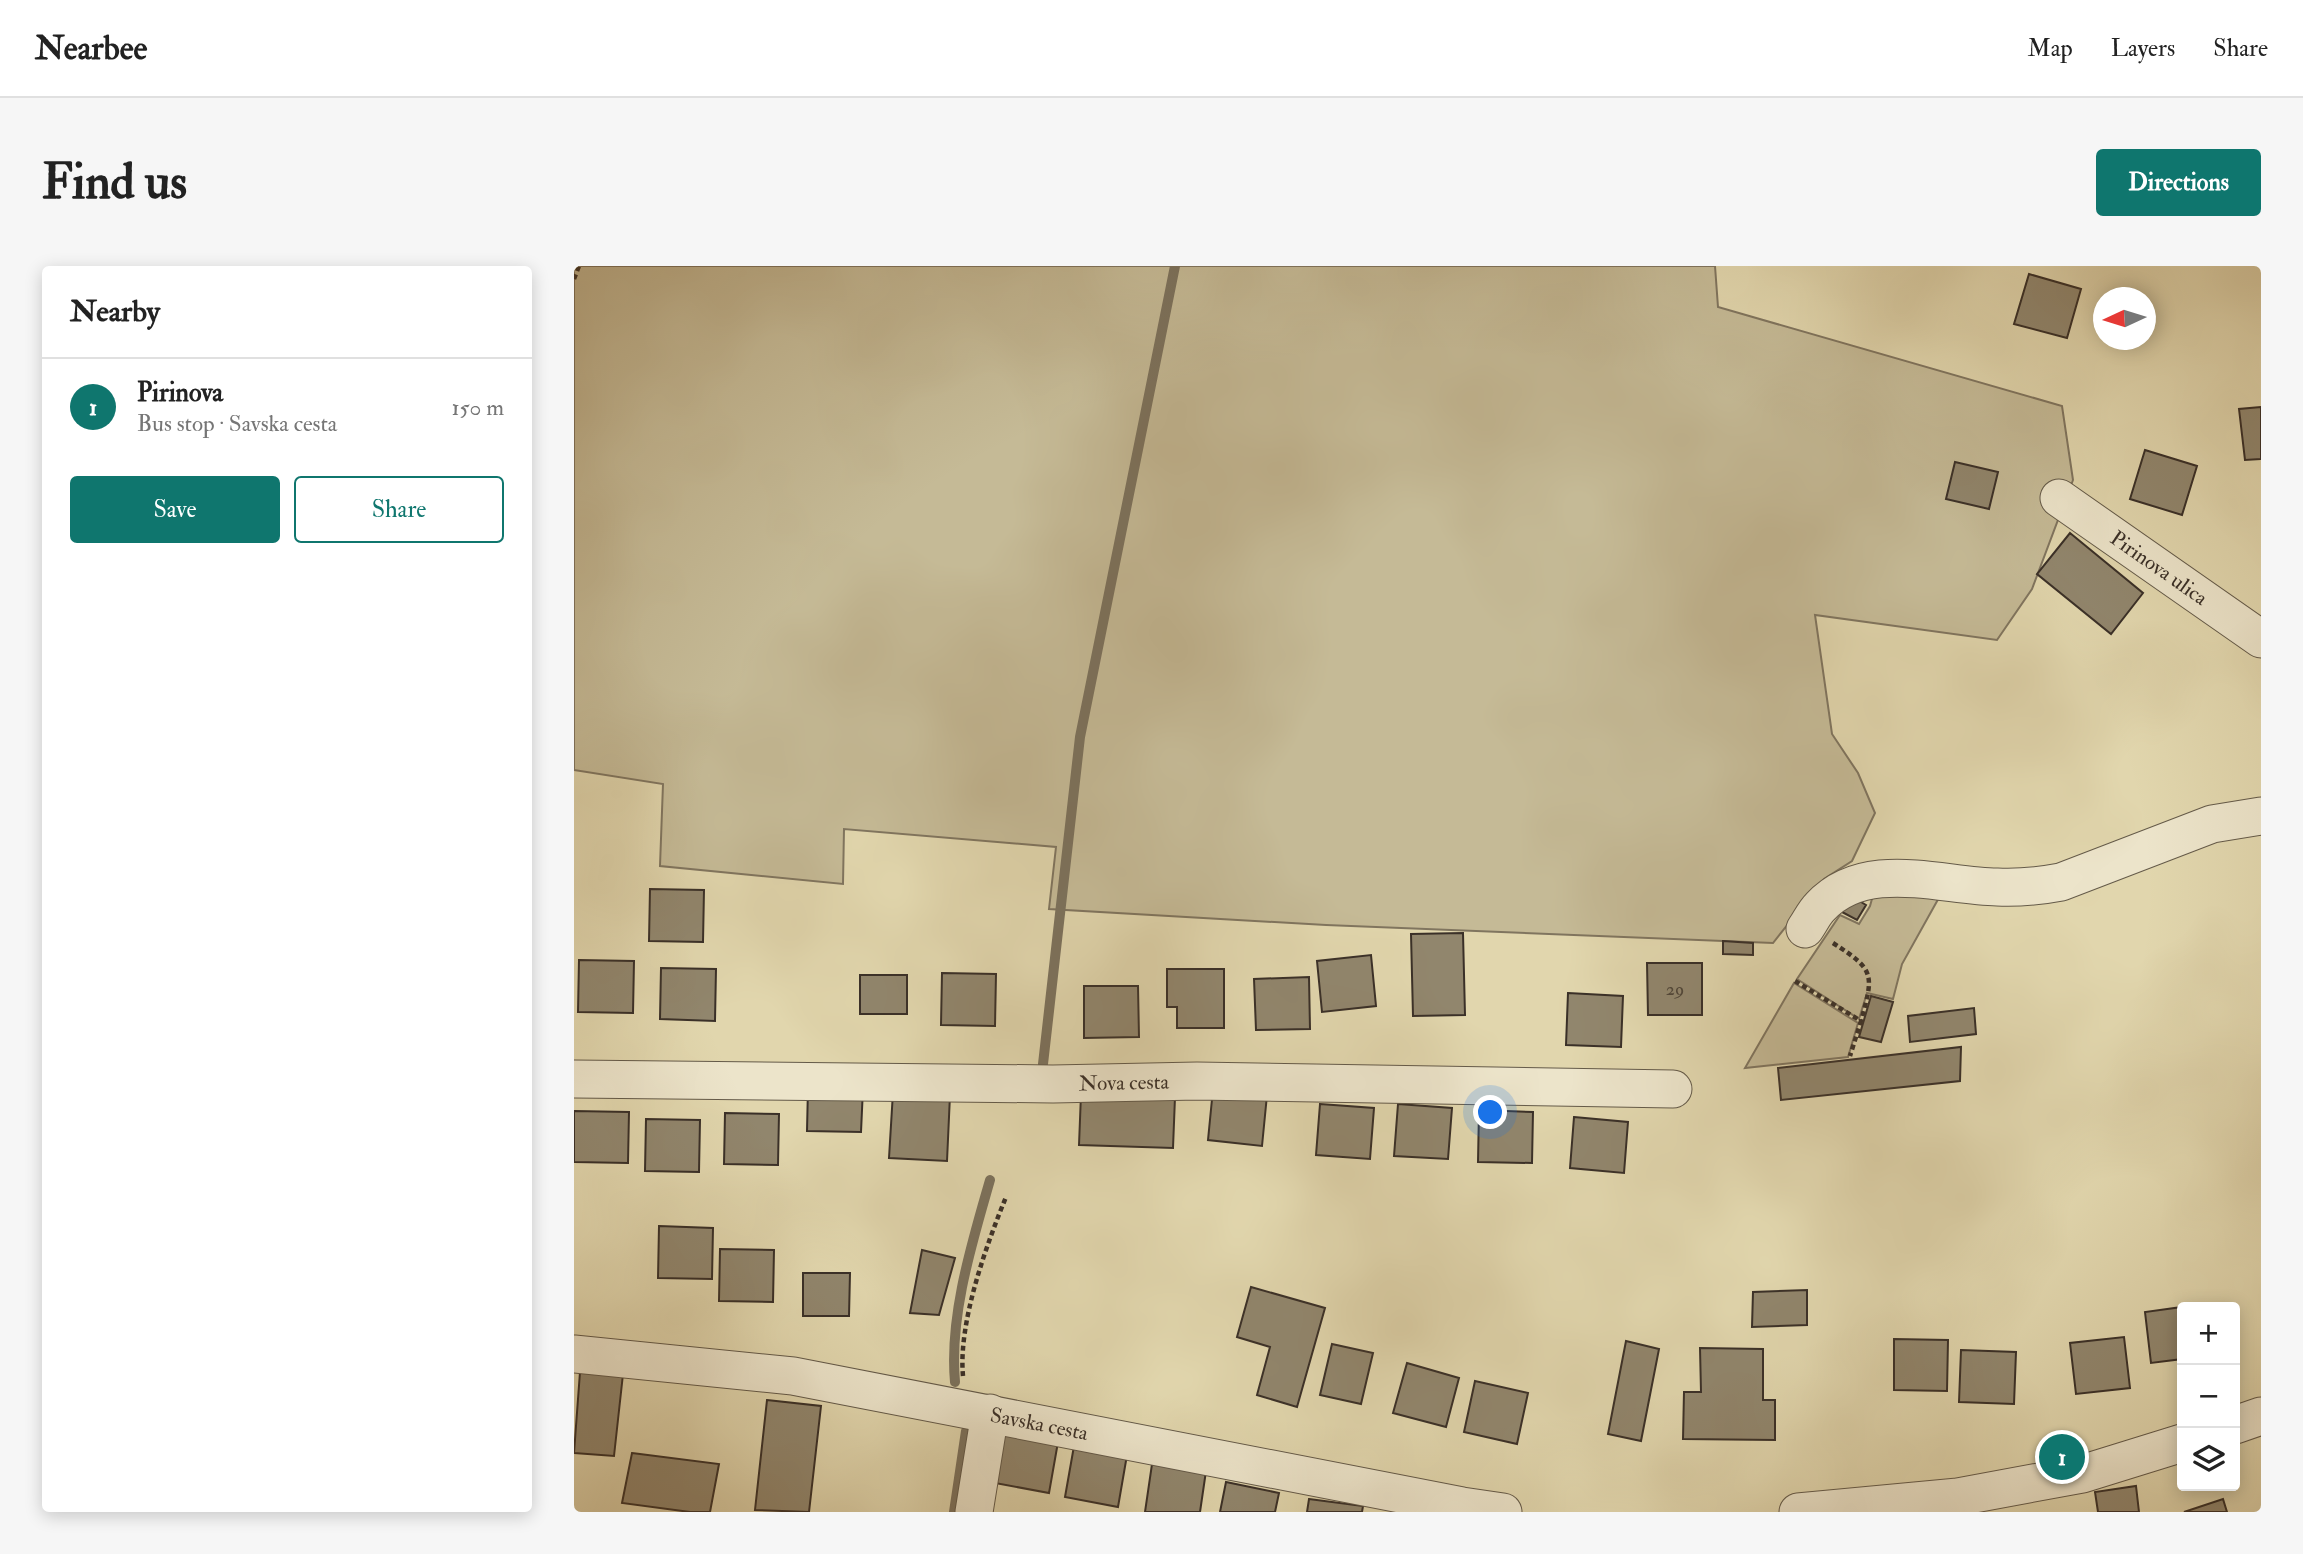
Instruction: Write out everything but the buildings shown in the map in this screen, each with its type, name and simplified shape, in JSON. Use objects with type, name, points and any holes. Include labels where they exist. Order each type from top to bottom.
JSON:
[{"type":"street","name":"Pirinova ulica","points":[[2059,498],[2261,639]]},
{"type":"street","points":[[1815,933],[1820,906],[1840,891],[1868,880],[1892,878],[1995,887],[2038,887],[2061,882],[2212,824],[2261,816]]},
{"type":"street","name":"Nova cesta","points":[[574,1079],[1053,1084],[1197,1081],[1673,1089]]},
{"type":"street","name":"Savska cesta","points":[[574,1354],[793,1376],[1460,1509],[1503,1512]]},
{"type":"street","points":[[974,1512],[978,1411]]},
{"type":"street","points":[[2240,1423],[2261,1416]]},
{"type":"street","points":[[1798,1512],[1958,1497],[2082,1474],[2177,1445]]},
{"type":"path","points":[[574,279],[579,266]]},
{"type":"path","points":[[1815,933],[1858,959],[1866,969],[1870,986],[1850,1056]]},
{"type":"path","points":[[1795,981],[1861,1021]]},
{"type":"path","points":[[978,1411],[962,1354],[991,1235],[1006,1197]]},
{"type":"shaded area","points":[[574,266],[1715,266],[1718,307],[2062,406],[2073,480],[2032,589],[1997,640],[1815,615],[1832,734],[1858,773],[1875,813],[1852,861],[1824,879],[1773,943],[1326,925],[1049,909],[1056,847],[844,829],[843,884],[660,866],[663,784],[574,770]]},
{"type":"shaded area","points":[[1875,888],[1941,894],[1902,964],[1893,999],[1867,993],[1859,1019],[1797,979],[1840,915],[1859,924],[1870,906]]},
{"type":"shaded area","points":[[1794,983],[1858,1023],[1848,1057],[1745,1068]]},
{"type":"waterway","points":[[1043,1064],[1080,737],[1175,266]]},
{"type":"waterway","points":[[955,1382],[955,1331],[959,1306],[969,1254],[990,1180]]},
{"type":"waterway","points":[[954,1512],[966,1431]]},
{"type":"place","name":"Pirinova","points":[[2062,1457]]}]
